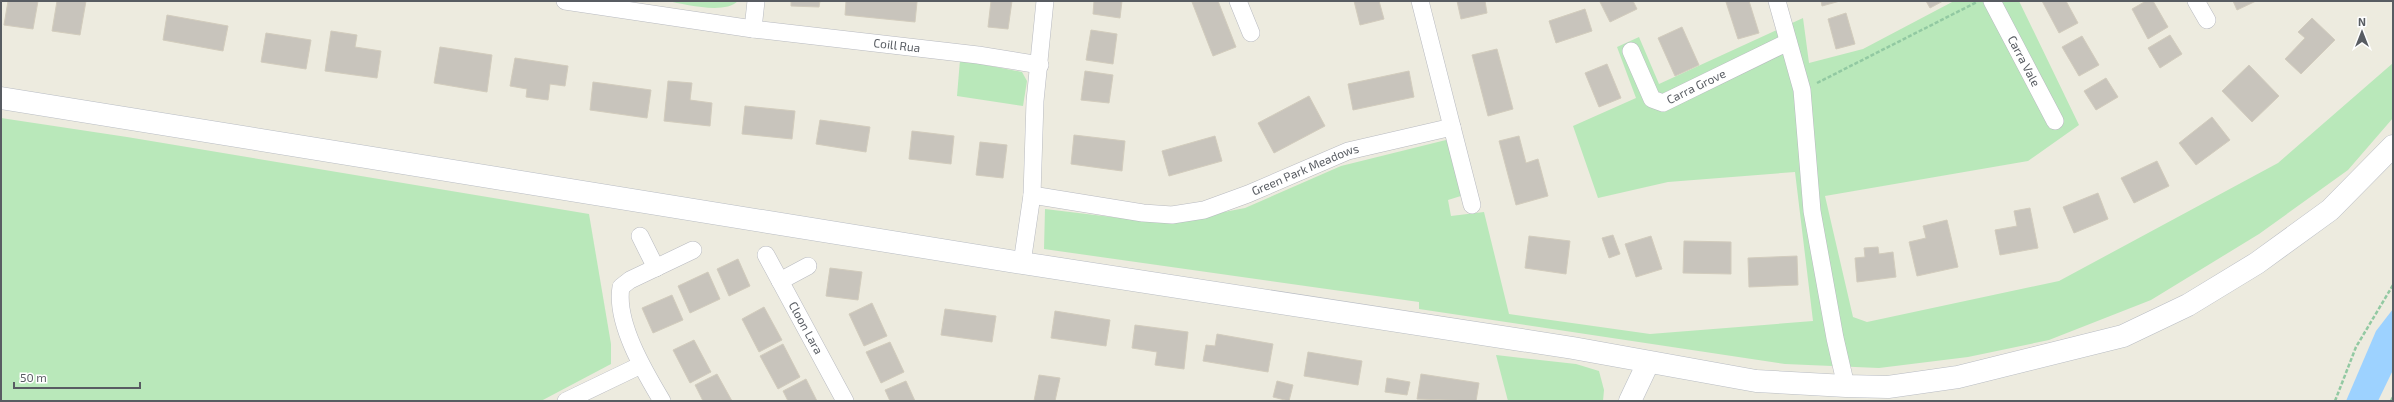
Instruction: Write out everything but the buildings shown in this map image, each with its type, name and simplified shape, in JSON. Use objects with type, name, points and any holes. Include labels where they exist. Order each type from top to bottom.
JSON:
[{"type":"main road","points":[[1,98],[1022,263],[1574,348],[1648,363],[1756,381],[1888,387],[1958,377],[2123,336],[2188,305],[2257,263],[2330,210],[2393,146]]},
{"type":"main road","points":[[1630,401],[1648,363]]},
{"type":"street","name":"Coill Rua","points":[[565,1],[753,29],[978,55],[1040,65]]},
{"type":"street","points":[[753,29],[756,1]]},
{"type":"street","points":[[1022,263],[1032,195],[1035,101],[1040,65],[1045,1]]},
{"type":"street","points":[[1238,1],[1251,32]]},
{"type":"street","points":[[1420,1],[1472,205]]},
{"type":"street","points":[[1777,1],[1802,90],[1812,211],[1835,338],[1846,386]]},
{"type":"street","name":"Carra Vale","points":[[1992,1],[2055,121]]},
{"type":"street","points":[[2196,1],[2207,20]]},
{"type":"street","name":"Carra Grove","points":[[1631,51],[1652,99],[1663,103],[1788,42]]},
{"type":"street","name":"Green Park Meadows","points":[[1032,195],[1143,213],[1179,214],[1204,210],[1241,197],[1348,151],[1452,127]]},
{"type":"street","points":[[640,236],[656,268]]},
{"type":"street","points":[[662,401],[641,365],[634,349],[619,299],[621,287],[693,250]]},
{"type":"street","name":"Cloon Lara","points":[[766,255],[845,401]]},
{"type":"street","points":[[780,281],[808,266]]},
{"type":"street","points":[[566,401],[641,365]]},
{"type":"path","points":[[1802,90],[1978,1]]},
{"type":"path","points":[[2335,401],[2356,346],[2393,285]]},
{"type":"path","points":[[2391,401],[2393,397]]},
{"type":"green space","points":[[667,1],[738,1],[732,5],[714,8]]},
{"type":"green space","points":[[1954,1],[2019,1],[2079,125],[2028,161],[1825,196],[1853,317],[1867,322],[2059,281],[2278,163],[2393,63],[2393,118],[2348,170],[2259,234],[2151,300],[2049,340],[1968,357],[1879,368],[1785,364],[1419,309],[1419,302],[1044,249],[1045,209],[1153,222],[1188,219],[1245,208],[1341,166],[1450,139],[1464,195],[1448,200],[1451,216],[1484,212],[1509,314],[1650,334],[1813,321],[1795,172],[1668,182],[1598,198],[1573,126],[1636,98],[1617,47],[1639,37],[1659,84],[1803,18],[1809,63],[1863,49]]},
{"type":"green space","points":[[960,60],[1022,72],[1027,81],[1023,106],[957,96]]},
{"type":"green space","points":[[1,118],[127,137],[589,214],[611,344],[611,364],[541,401],[1,401]]},
{"type":"green space","points":[[1496,355],[1576,364],[1599,371],[1604,390],[1603,401],[1508,401]]},
{"type":"water","points":[[2393,309],[2393,370],[2378,401],[2346,401],[2376,331]]}]
